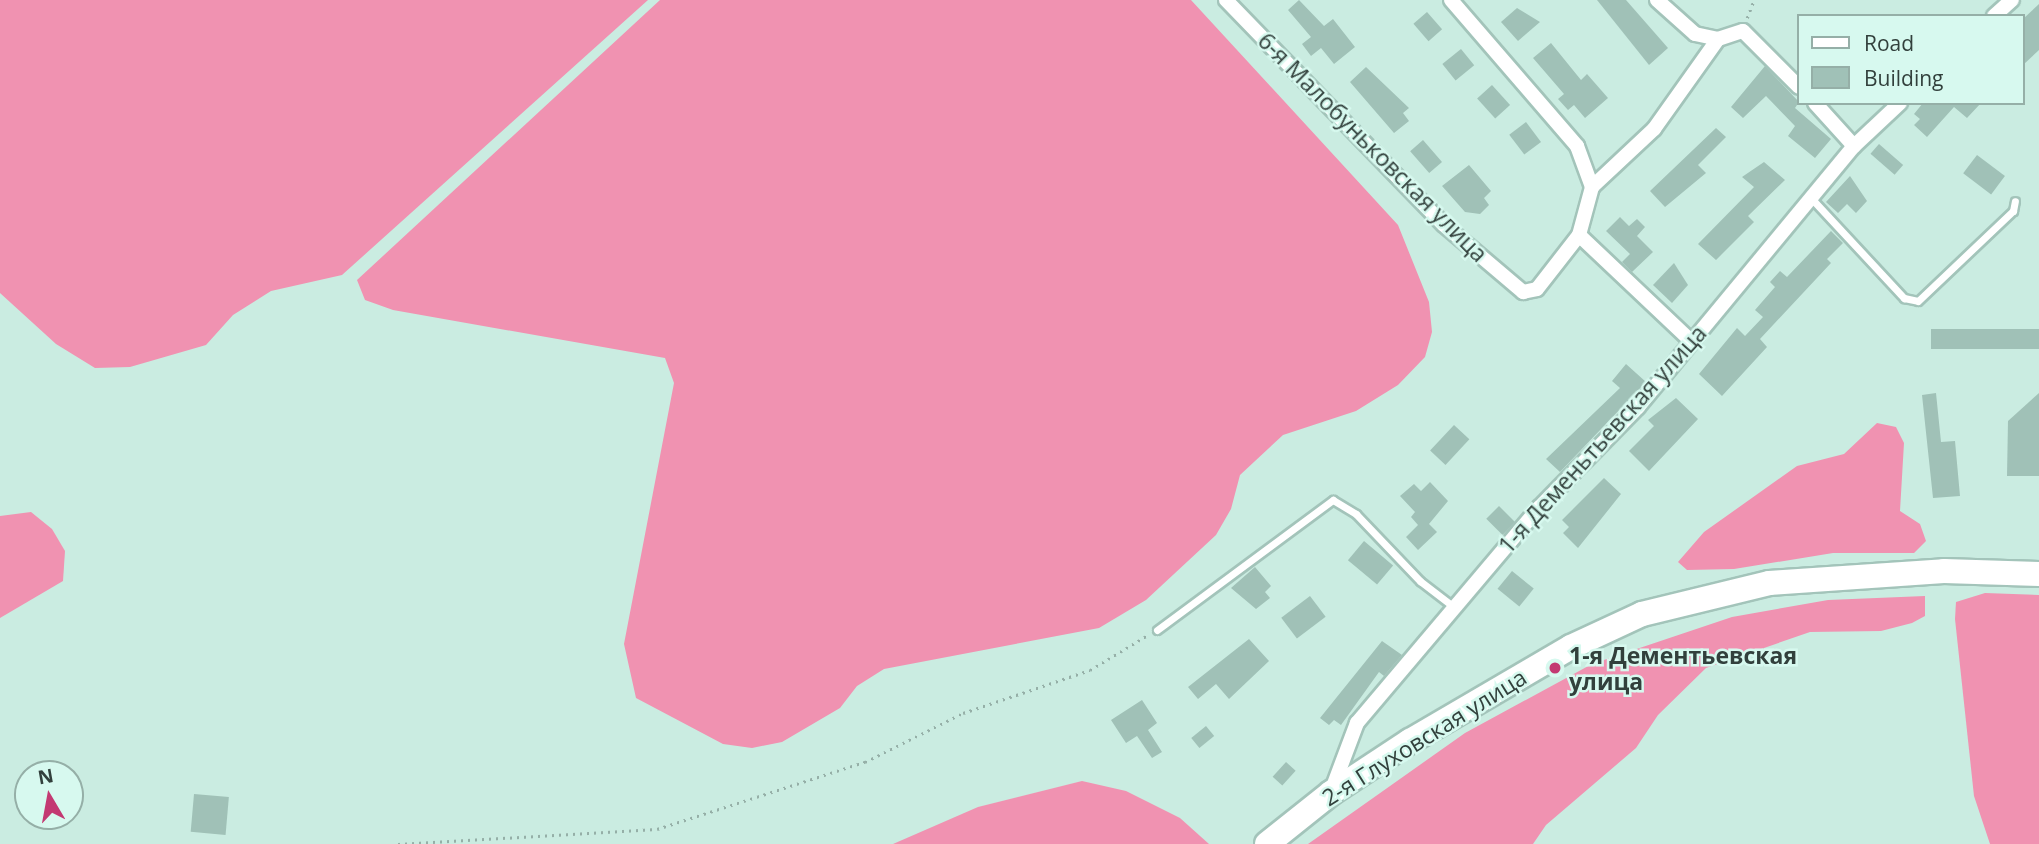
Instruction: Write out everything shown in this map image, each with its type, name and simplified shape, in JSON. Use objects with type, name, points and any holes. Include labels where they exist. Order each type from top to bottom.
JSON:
[{"type":"highway","name":"2-я Глуховская улица","points":[[1267,844],[1331,793],[1571,647],[1692,598],[1849,575],[2039,574]]},
{"type":"street","name":"6-я Малобуньковская улица","points":[[1226,0],[1444,225],[1523,292],[1537,289],[1579,235]]},
{"type":"street","points":[[1451,0],[1577,146],[1592,187]]},
{"type":"street","points":[[1657,0],[1695,34],[1718,39],[1743,31],[1798,86]]},
{"type":"street","points":[[1996,14],[2012,0]]},
{"type":"street","points":[[1691,341],[1579,235],[1592,187],[1654,129],[1718,39]]},
{"type":"street","points":[[1817,105],[1854,146]]},
{"type":"street","name":"1-я Деменьтьевская улица","points":[[1331,793],[1357,723],[1691,341],[1854,146],[1898,105]]},
{"type":"lane","points":[[1811,198],[1904,298],[1918,301],[2013,211],[2015,201]]},
{"type":"lane","points":[[1157,630],[1333,500],[1356,514],[1420,581],[1456,609]]},
{"type":"path","points":[[1743,31],[1754,0]]},
{"type":"path","points":[[398,844],[657,829],[864,762],[963,713],[1090,670],[1157,630]]},
{"type":"shaded area","points":[[0,0],[648,0],[342,275],[271,291],[233,315],[206,345],[130,367],[95,368],[56,344],[0,293]]},
{"type":"shaded area","points":[[660,0],[1191,0],[1398,225],[1429,302],[1432,332],[1425,357],[1398,385],[1356,411],[1283,435],[1240,475],[1231,509],[1216,535],[1146,600],[1099,628],[884,669],[857,686],[840,708],[782,742],[752,748],[723,744],[636,698],[624,644],[674,383],[665,358],[393,310],[365,300],[357,280]]},
{"type":"shaded area","points":[[1877,423],[1896,427],[1904,443],[1900,511],[1920,524],[1926,541],[1914,553],[1833,553],[1734,569],[1687,570],[1678,562],[1704,532],[1797,466],[1844,454]]},
{"type":"shaded area","points":[[31,512],[52,529],[65,551],[63,581],[0,618],[0,516]]},
{"type":"shaded area","points":[[1985,593],[2039,595],[2039,844],[1990,844],[1974,796],[1955,619],[1956,602]]},
{"type":"shaded area","points":[[1925,596],[1925,616],[1912,623],[1881,631],[1810,632],[1706,668],[1658,715],[1636,748],[1546,825],[1533,844],[1308,844],[1465,733],[1592,664],[1732,617],[1828,600]]},
{"type":"shaded area","points":[[1082,781],[1126,791],[1180,818],[1209,844],[893,844],[978,807]]},
{"type":"building","points":[[1299,0],[1324,26],[1333,19],[1355,47],[1334,64],[1321,48],[1311,56],[1302,44],[1311,37],[1288,10]]},
{"type":"building","points":[[1597,0],[1626,0],[1668,48],[1649,65]]},
{"type":"building","points":[[2039,4],[2039,50],[2025,63],[2025,17]]},
{"type":"building","points":[[1517,8],[1540,22],[1518,41],[1501,22]]},
{"type":"building","points":[[1427,12],[1442,29],[1429,41],[1413,24]]},
{"type":"building","points":[[1551,43],[1581,80],[1587,74],[1608,98],[1585,118],[1574,105],[1568,110],[1558,99],[1564,94],[1533,58]]},
{"type":"building","points":[[1461,49],[1474,65],[1456,80],[1442,64]]},
{"type":"building","points":[[1765,66],[1798,101],[1795,108],[1831,139],[1815,158],[1788,136],[1795,126],[1766,96],[1743,118],[1731,107]]},
{"type":"building","points":[[1366,67],[1409,108],[1403,113],[1409,121],[1394,133],[1350,82]]},
{"type":"building","points":[[1492,85],[1510,105],[1495,118],[1477,98]]},
{"type":"building","points":[[1921,105],[1979,105],[1967,118],[1954,107],[1927,137],[1914,125],[1920,119],[1914,114]]},
{"type":"building","points":[[1526,122],[1541,142],[1524,155],[1509,135]]},
{"type":"building","points":[[1716,128],[1726,137],[1698,165],[1706,173],[1665,207],[1650,191]]},
{"type":"building","points":[[1423,140],[1442,162],[1429,173],[1410,151]]},
{"type":"building","points":[[1879,144],[1903,165],[1895,175],[1870,154]]},
{"type":"building","points":[[1977,155],[2005,176],[1991,194],[1963,173]]},
{"type":"building","points":[[1764,162],[1785,180],[1748,216],[1754,222],[1716,260],[1698,244],[1754,187],[1742,177]]},
{"type":"building","points":[[1469,165],[1491,191],[1484,198],[1489,205],[1480,214],[1465,212],[1442,186]]},
{"type":"building","points":[[1850,176],[1867,201],[1856,213],[1847,204],[1838,213],[1826,202]]},
{"type":"building","points":[[1620,217],[1629,226],[1637,219],[1645,227],[1637,236],[1653,252],[1632,272],[1622,262],[1630,254],[1606,231]]},
{"type":"building","points":[[1831,231],[1843,243],[1827,259],[1831,263],[1760,339],[1767,347],[1722,396],[1699,374],[1737,328],[1745,336],[1763,317],[1755,310],[1775,287],[1770,282],[1780,271],[1787,277]]},
{"type":"building","points":[[1674,263],[1688,285],[1672,303],[1653,285]]},
{"type":"building","points":[[1931,329],[2039,329],[2039,349],[1931,349]]},
{"type":"building","points":[[1626,364],[1646,382],[1560,472],[1546,459],[1620,388],[1612,381]]},
{"type":"building","points":[[1936,393],[1941,442],[1955,441],[1960,496],[1933,498],[1922,395]]},
{"type":"building","points":[[2039,393],[2039,476],[2007,476],[2008,421]]},
{"type":"building","points":[[1676,398],[1698,419],[1649,471],[1629,451],[1654,426],[1648,420]]},
{"type":"building","points":[[1454,425],[1469,439],[1445,465],[1430,451]]},
{"type":"building","points":[[1604,478],[1621,494],[1578,548],[1563,533],[1569,527],[1562,520]]},
{"type":"building","points":[[1430,482],[1448,501],[1429,524],[1437,532],[1418,550],[1406,537],[1418,525],[1411,517],[1415,512],[1400,496],[1414,484],[1421,491]]},
{"type":"building","points":[[1499,506],[1515,522],[1503,535],[1486,519]]},
{"type":"building","points":[[1364,541],[1393,565],[1377,585],[1348,560]]},
{"type":"building","points":[[1255,567],[1271,586],[1265,592],[1270,598],[1256,609],[1231,588]]},
{"type":"building","points":[[1512,571],[1534,589],[1519,606],[1498,589]]},
{"type":"building","points":[[1310,596],[1326,617],[1297,638],[1281,618]]},
{"type":"building","points":[[1249,639],[1269,661],[1229,699],[1216,684],[1198,699],[1188,687]]},
{"type":"building","points":[[1382,641],[1402,655],[1384,676],[1379,672],[1341,725],[1334,720],[1329,725],[1320,718]]},
{"type":"building","points":[[1142,700],[1157,723],[1148,730],[1162,752],[1152,758],[1137,736],[1126,743],[1111,720]]},
{"type":"building","points":[[1206,726],[1214,736],[1199,748],[1191,738]]},
{"type":"building","points":[[1286,762],[1296,771],[1282,786],[1273,777]]},
{"type":"building","points":[[194,794],[229,797],[226,835],[191,832]]},
{"type":"place","name":"1-я Дементьевская улица","points":[[1555,668]]}]
